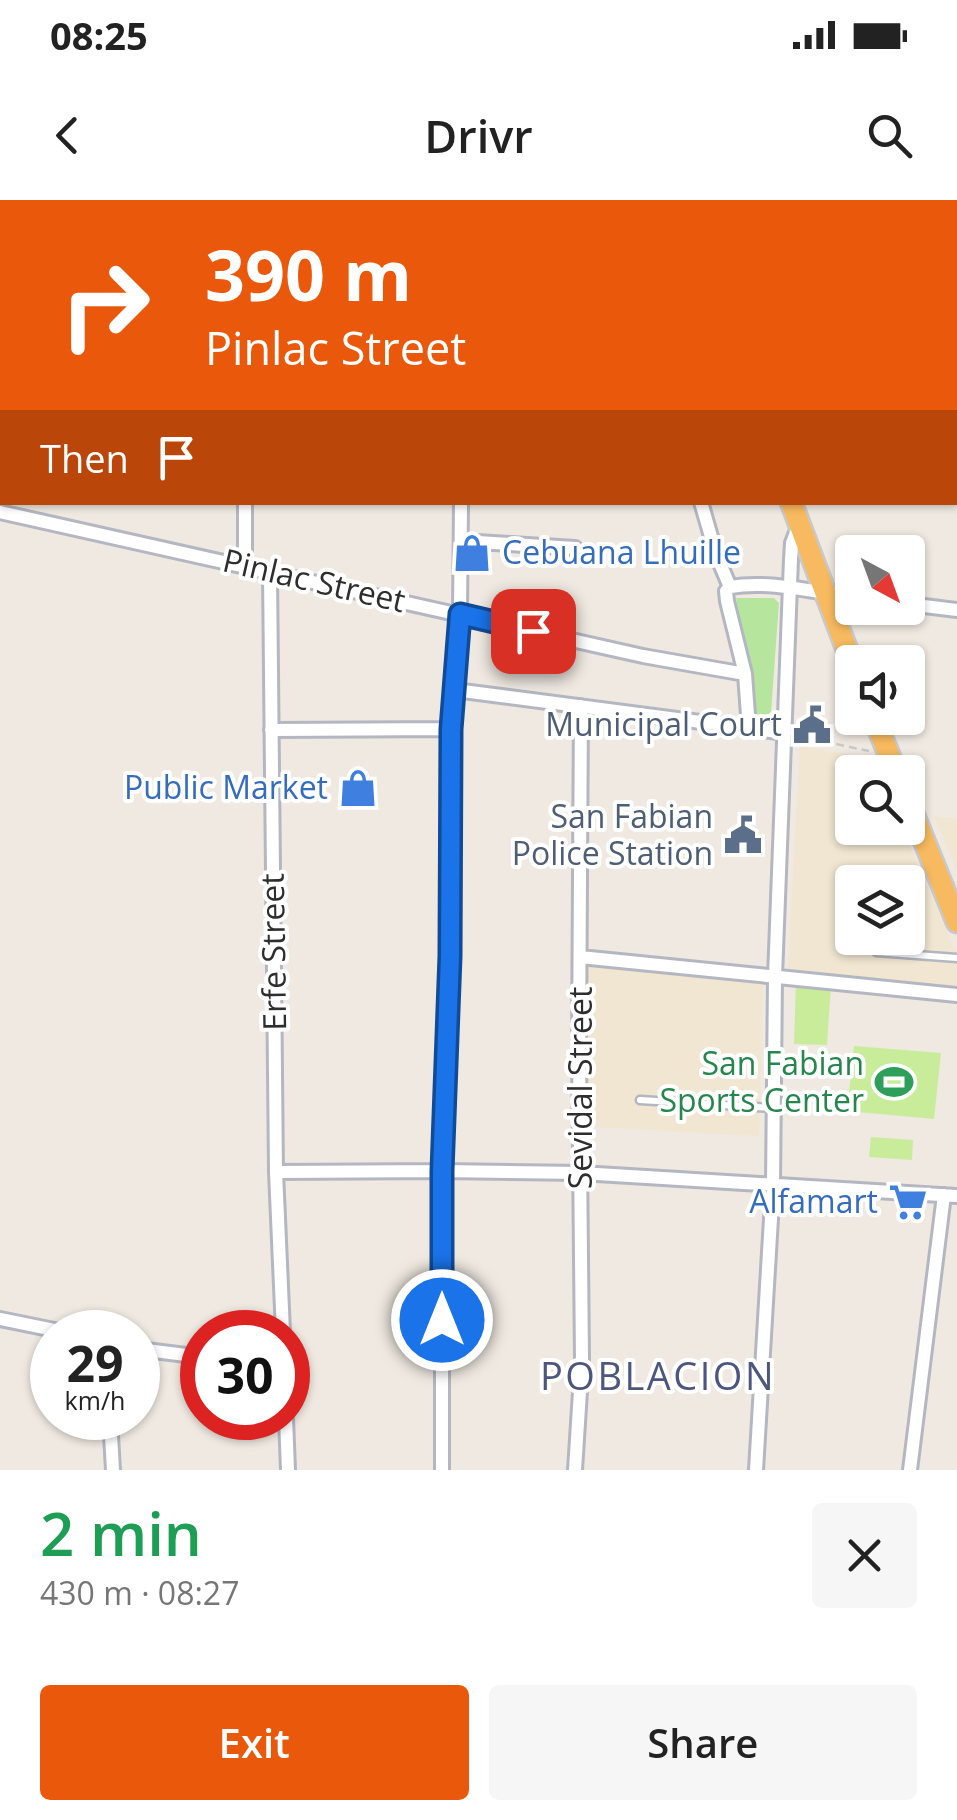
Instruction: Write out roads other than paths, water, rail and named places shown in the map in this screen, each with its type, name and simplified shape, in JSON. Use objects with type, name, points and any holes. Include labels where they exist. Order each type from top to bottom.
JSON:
[{"type":"highway","points":[[793,505],[845,645]]},
{"type":"highway","points":[[925,843],[957,922]]},
{"type":"street","points":[[245,505],[245,566]]},
{"type":"street","points":[[442,1470],[442,1171],[450,956],[451,729],[460,614],[461,505]]},
{"type":"street","points":[[702,505],[730,588]]},
{"type":"street","name":"Pinlac Street","points":[[0,512],[643,656],[745,674]]},
{"type":"street","points":[[756,1470],[773,1185],[775,977],[792,543],[798,525]]},
{"type":"street","points":[[461,541],[575,548]]},
{"type":"street","name":"Erfe Street","points":[[270,572],[276,1172],[282,1310]]},
{"type":"street","points":[[749,729],[745,674],[726,590],[742,586],[835,595]]},
{"type":"street","points":[[925,606],[957,610]]},
{"type":"street","points":[[455,690],[786,733]]},
{"type":"street","name":"Sevidal Street","points":[[575,1470],[582,1360],[582,706]]},
{"type":"street","points":[[272,730],[451,729]]},
{"type":"street","points":[[580,958],[957,995]]},
{"type":"street","points":[[276,1172],[580,1173],[950,1196],[910,1470]]},
{"type":"street","points":[[0,1318],[30,1325]]},
{"type":"street","points":[[111,1440],[113,1470]]},
{"type":"street","points":[[287,1440],[288,1470]]},
{"type":"lane","points":[[916,955],[957,958]]},
{"type":"lane","points":[[640,1100],[774,1108]]},
{"type":"place","name":"Cebuana Lhuille","points":[[472,553]]},
{"type":"place","name":"Municipal Court","points":[[812,725]]},
{"type":"place","name":"Public Market","points":[[358,788]]},
{"type":"place","name":"San Fabian Police Station","points":[[743,835]]},
{"type":"place","name":"San Fabian Sports Center","points":[[894,1082]]},
{"type":"place","name":"Alfamart","points":[[908,1202]]},
{"type":"district","name":"POBLACION","points":[[658,1377]]}]
